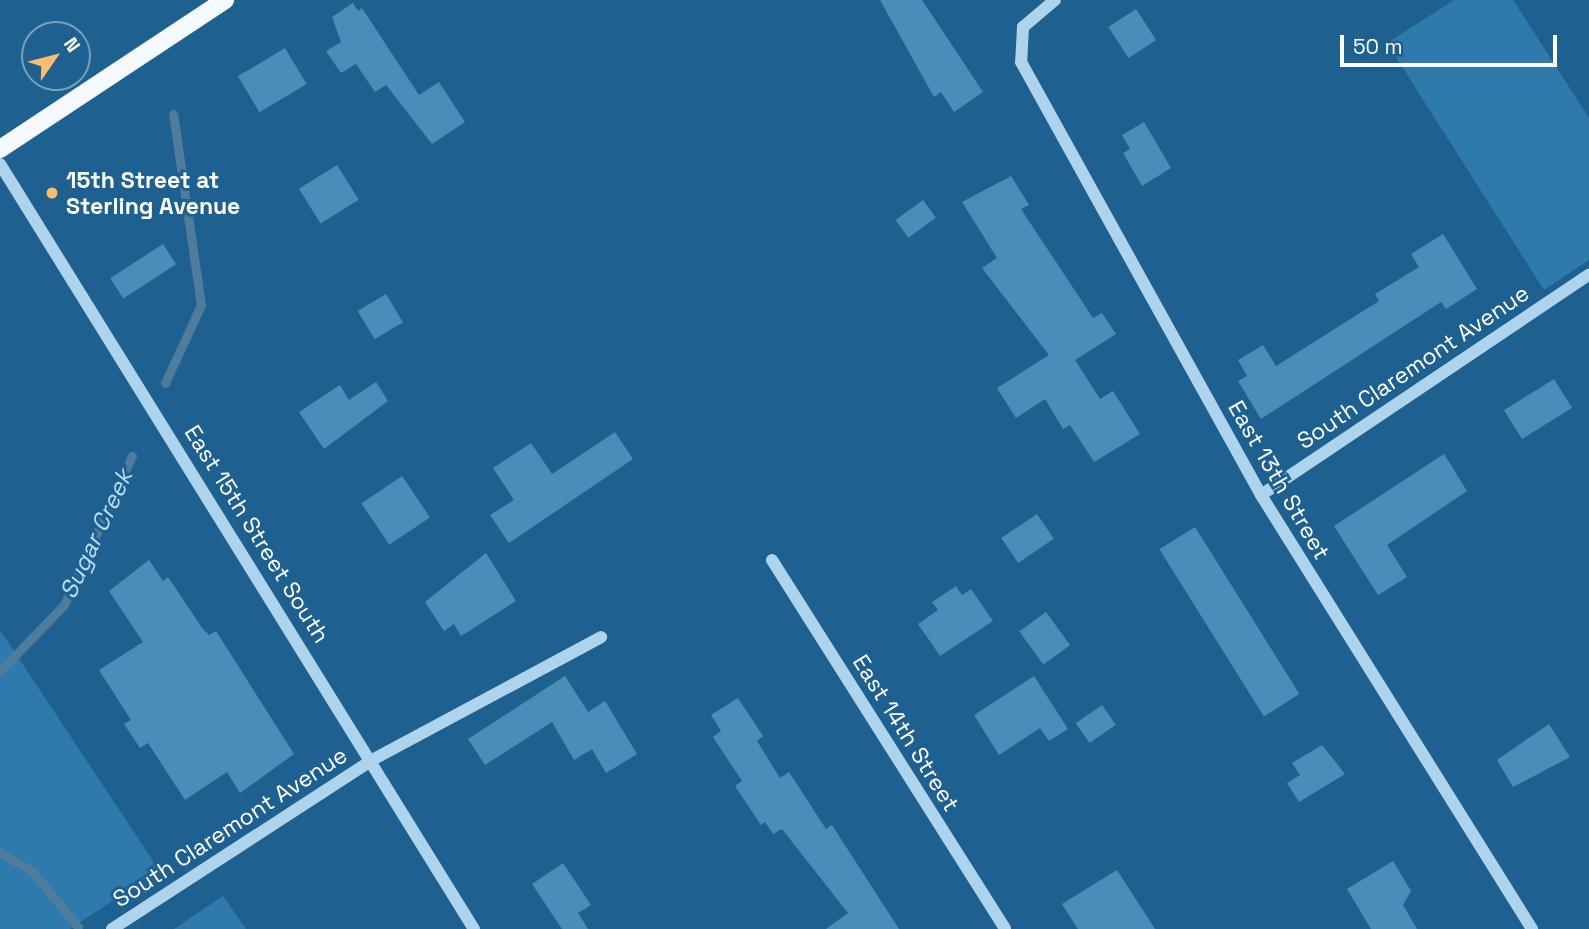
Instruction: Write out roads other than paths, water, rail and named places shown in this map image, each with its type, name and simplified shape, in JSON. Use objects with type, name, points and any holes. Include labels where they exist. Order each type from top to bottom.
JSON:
[{"type":"main road","points":[[0,149],[225,0]]},
{"type":"street","name":"East 13th Street","points":[[1055,0],[1023,27],[1021,62],[1261,495],[1532,929]]},
{"type":"street","name":"East 15th Street South","points":[[0,164],[372,760],[474,929]]},
{"type":"street","name":"South Claremont Avenue","points":[[1261,495],[1589,275]]},
{"type":"street","name":"East 14th Street","points":[[772,560],[1005,929]]},
{"type":"street","name":"South Claremont Avenue","points":[[112,929],[372,760],[601,637]]},
{"type":"waterway","name":"Sugar Creek","points":[[165,383],[201,305],[173,114]]},
{"type":"waterway","name":"Sugar Creek","points":[[0,671],[64,605],[132,456]]},
{"type":"waterway","name":"Sugar Creek","points":[[0,852],[33,872],[78,927]]},
{"type":"place","name":"15th Street at Sterling Avenue","points":[[52,193]]}]
